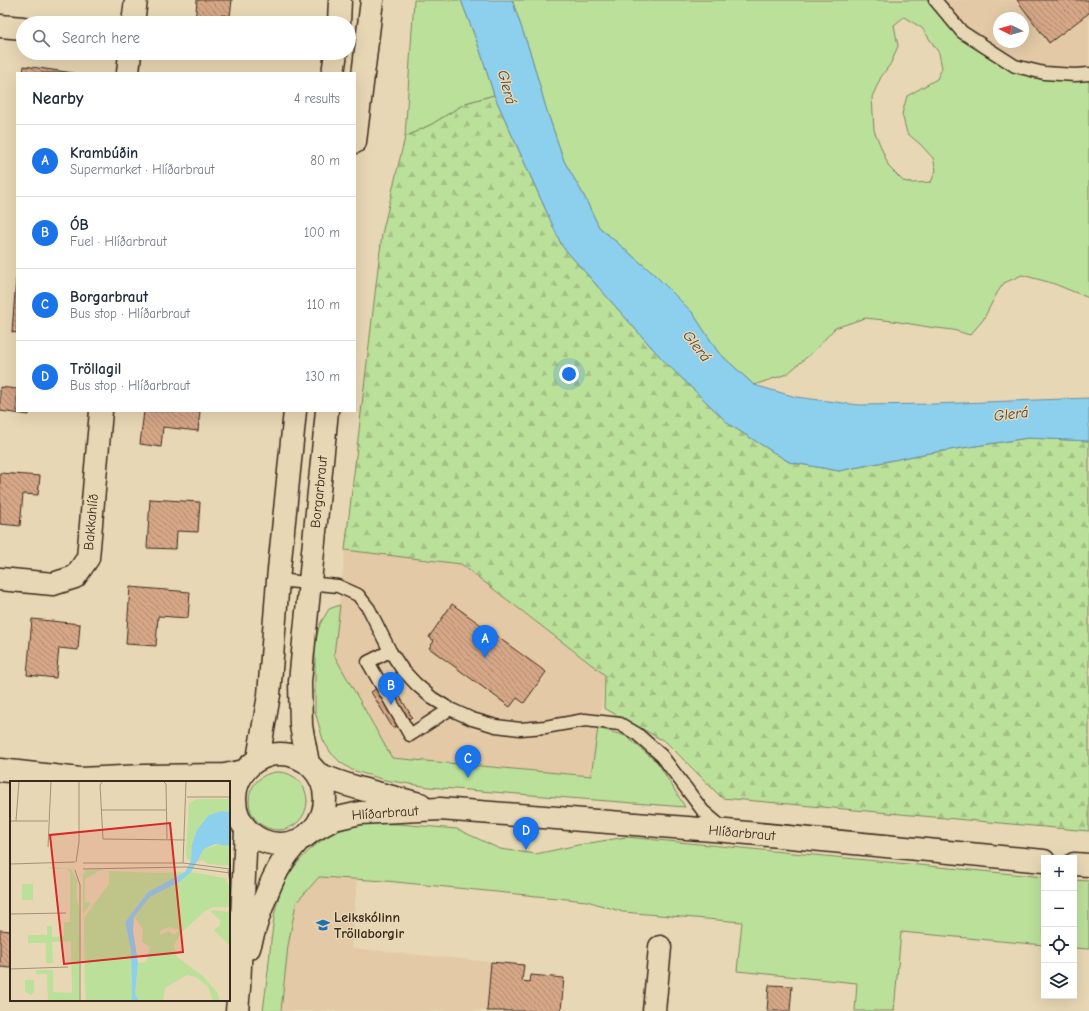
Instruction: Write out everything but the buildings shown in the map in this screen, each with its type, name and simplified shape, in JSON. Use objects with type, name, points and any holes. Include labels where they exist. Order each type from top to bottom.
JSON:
[{"type":"street","points":[[134,16],[136,0]]},
{"type":"street","points":[[339,16],[340,0]]},
{"type":"street","points":[[356,134],[372,0]]},
{"type":"street","points":[[0,26],[16,27]]},
{"type":"street","points":[[128,72],[129,60]]},
{"type":"street","points":[[333,72],[335,60]]},
{"type":"street","name":"Bakkahlíð","points":[[0,580],[53,584],[75,577],[88,558],[101,412]]},
{"type":"street","points":[[237,1011],[239,988],[238,822],[235,795],[238,782],[251,765],[269,695],[278,580],[295,412]]},
{"type":"street","name":"Borgarbraut","points":[[313,769],[301,726],[300,682],[327,412]]},
{"type":"street","points":[[0,770],[87,780],[144,776],[225,775],[251,765],[270,754],[283,754],[296,757],[313,769],[323,786],[325,798],[324,811],[319,823],[304,836],[283,860],[272,882],[255,928],[239,988]]},
{"type":"street","name":"Hlíðarbraut","points":[[313,769],[339,783],[440,810]]},
{"type":"street","name":"Hlíðarbraut","points":[[304,836],[334,819],[360,812],[440,810],[726,832],[1041,861]]},
{"type":"street","points":[[238,822],[257,838],[271,843],[285,844],[304,836]]},
{"type":"street","points":[[1077,864],[1089,865]]},
{"type":"street","points":[[654,1011],[660,947]]},
{"type":"lane","points":[[935,0],[962,32],[1015,66],[1044,73],[1075,75],[1089,74]]},
{"type":"lane","points":[[278,580],[338,586],[358,595],[369,609],[390,651],[402,669],[432,698],[450,709],[472,719],[490,724],[520,729],[545,728],[585,720],[620,724],[637,734],[662,756],[703,811],[726,832]]},
{"type":"lane","points":[[390,651],[368,662],[410,735],[450,709]]},
{"type":"shaded area","points":[[931,0],[1089,0],[1089,77],[1028,74],[987,51]]},
{"type":"shaded area","points":[[345,550],[461,564],[605,675],[592,776],[392,758],[334,655]]},
{"type":"shaded area","name":"Leikskólinn Tröllaborgir","points":[[319,877],[357,880],[351,948],[491,962],[487,1011],[281,1011],[288,946],[296,903]]},
{"type":"green space","points":[[414,0],[461,0],[480,50],[494,95],[466,103],[432,124],[405,137]]},
{"type":"green space","points":[[512,0],[931,0],[1028,74],[1089,77],[1089,298],[1052,283],[1022,275],[1004,283],[983,320],[970,335],[953,330],[865,318],[835,328],[814,351],[787,374],[754,385],[718,352],[692,312],[656,276],[599,227],[583,194],[564,161],[546,108],[531,55]],"holes":[[[904,17],[922,28],[939,53],[942,68],[937,79],[907,96],[902,114],[907,133],[933,158],[936,170],[931,182],[912,183],[903,181],[889,167],[874,130],[872,97],[881,77],[891,63],[898,46],[894,25]]]},
{"type":"green space","points":[[494,95],[562,246],[662,359],[730,425],[789,462],[839,471],[923,454],[1028,438],[1089,441],[1089,831],[722,798],[666,742],[604,708],[605,675],[461,564],[345,550],[382,234],[405,137],[432,124],[466,103]]},
{"type":"green space","points":[[340,605],[334,655],[392,758],[591,776],[598,728],[626,736],[658,763],[685,807],[429,787],[385,780],[352,770],[340,762],[331,753],[323,740],[315,711],[315,649],[317,635],[320,624],[329,609]]},
{"type":"green space","points":[[272,772],[284,772],[299,780],[307,795],[307,807],[299,822],[284,830],[272,830],[257,822],[249,807],[249,795],[257,780]]},
{"type":"green space","points":[[365,823],[399,824],[457,829],[500,849],[536,854],[626,837],[1041,877],[1041,945],[901,932],[894,1011],[855,1011],[857,983],[737,971],[742,922],[623,912],[587,901],[386,881],[319,877],[296,903],[288,946],[281,1011],[263,1011],[275,913],[283,886],[294,867],[309,851],[326,837],[339,831]]},
{"type":"green space","points":[[1077,880],[1089,881],[1089,949],[1077,948]]},
{"type":"water","name":"Glerá","points":[[461,0],[512,0],[564,161],[583,194],[599,227],[656,276],[692,312],[718,352],[754,385],[796,397],[859,405],[934,404],[1089,398],[1089,441],[1028,438],[923,454],[839,471],[789,462],[730,425],[662,359],[562,246],[494,95],[480,50]]},
{"type":"place","name":"Krambúðin","points":[[485,658]]},
{"type":"place","name":"ÓB","points":[[391,705]]},
{"type":"place","name":"Borgarbraut","points":[[468,778]]},
{"type":"place","name":"Tröllagil","points":[[526,850]]},
{"type":"place","name":"Leikskólinn Tröllaborgir","points":[[323,925]]}]
